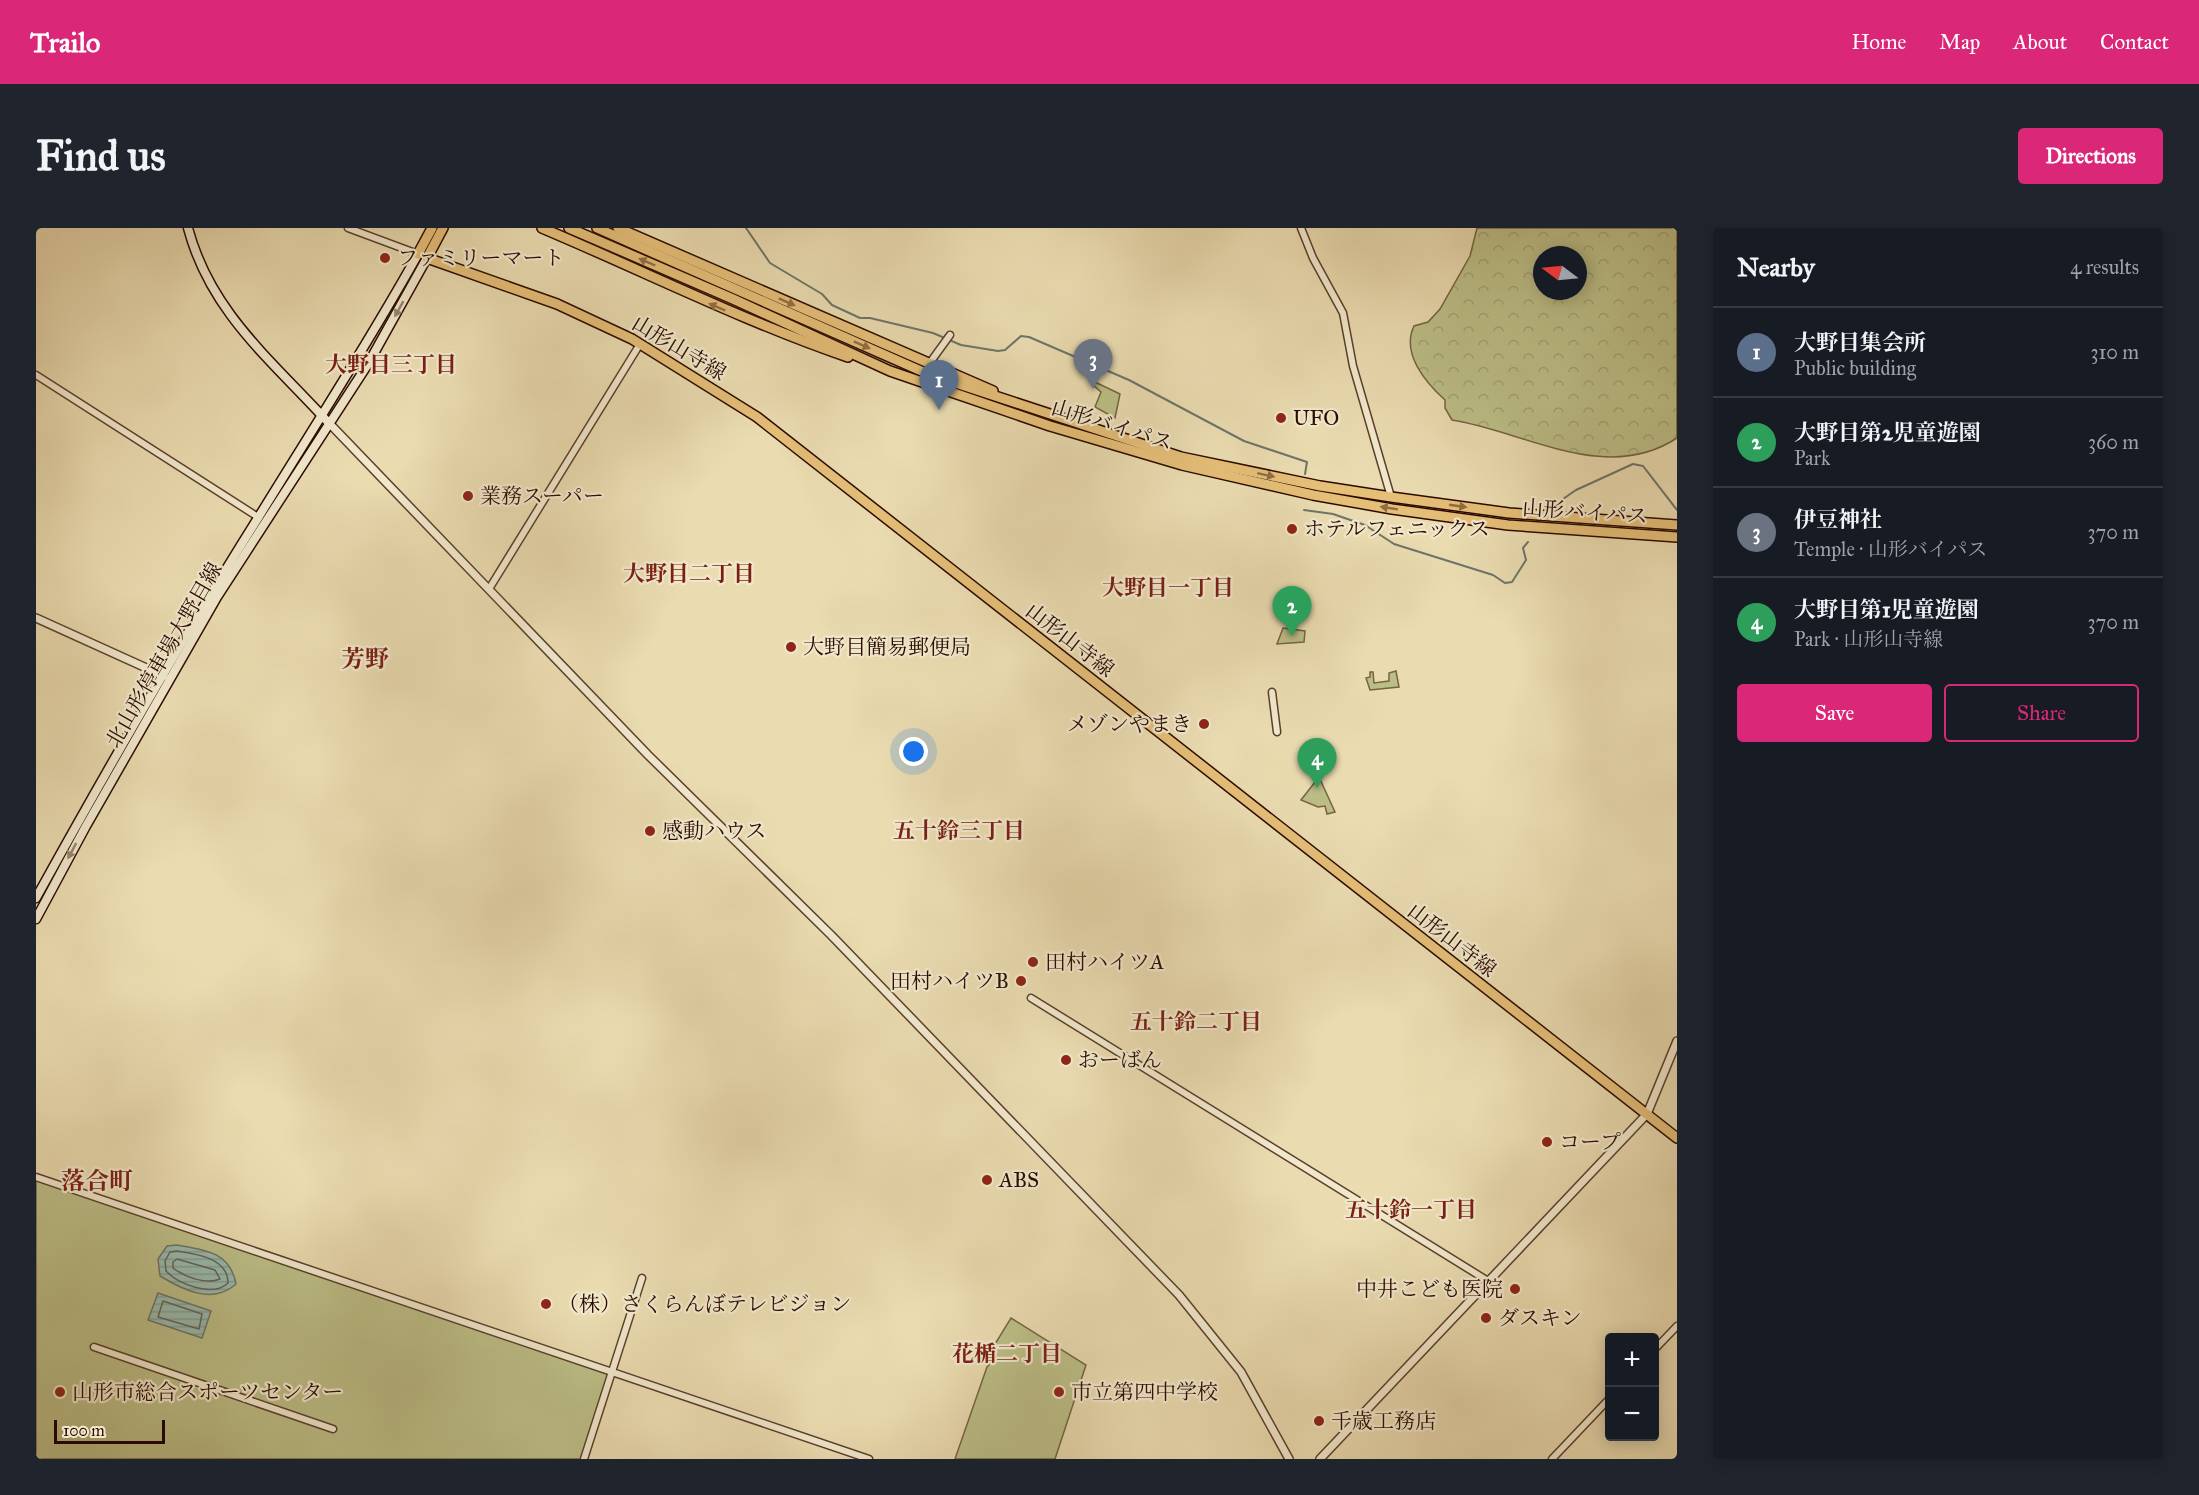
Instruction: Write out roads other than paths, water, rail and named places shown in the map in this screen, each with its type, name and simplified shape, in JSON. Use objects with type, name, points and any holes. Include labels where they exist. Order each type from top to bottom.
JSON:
[{"type":"main road","points":[[188,228],[204,272],[219,301],[238,327],[326,420],[368,364],[423,256],[443,228]]},
{"type":"main road","points":[[423,256],[432,228]]},
{"type":"main road","points":[[542,228],[617,260],[714,306],[890,371]]},
{"type":"main road","name":"山形バイパス","points":[[569,228],[890,371],[1060,429],[1182,465],[1312,495],[1508,525],[1677,537]]},
{"type":"main road","name":"山形バイパス","points":[[597,228],[928,369],[1067,421],[1181,457],[1320,486],[1391,497],[1509,513],[1677,525]]},
{"type":"main road","points":[[618,228],[928,369]]},
{"type":"main road","name":"山形山寺線","points":[[423,256],[557,304],[640,344],[757,417],[1677,1138]]},
{"type":"main road","name":"北山形停車場大野目線","points":[[36,898],[258,517],[326,420]]},
{"type":"main road","name":"北山形停車場大野目線","points":[[36,919],[86,826],[218,597],[326,420]]},
{"type":"street","points":[[348,228],[423,256]]},
{"type":"street","points":[[1301,228],[1316,264],[1343,314],[1353,366],[1391,497]]},
{"type":"street","points":[[928,369],[950,335]]},
{"type":"street","points":[[489,590],[640,344]]},
{"type":"street","points":[[36,375],[258,517]]},
{"type":"street","points":[[326,420],[648,755],[831,935],[1179,1295],[1241,1372],[1289,1459]]},
{"type":"street","points":[[36,618],[164,676]]},
{"type":"street","points":[[1272,692],[1277,732]]},
{"type":"street","points":[[1031,998],[1488,1281]]},
{"type":"street","points":[[1320,1459],[1647,1114],[1677,1041]]},
{"type":"street","points":[[36,1177],[869,1459]]},
{"type":"street","points":[[584,1459],[642,1278]]},
{"type":"street","points":[[1659,1345],[1677,1326]]},
{"type":"street","points":[[94,1347],[333,1429]]},
{"type":"street","points":[[1552,1459],[1605,1403]]},
{"type":"water","points":[[177,1245],[215,1254],[228,1265],[236,1284],[218,1294],[198,1293],[160,1276],[158,1259],[167,1246]]},
{"type":"water","points":[[158,1293],[211,1311],[202,1338],[148,1320]]},
{"type":"waterway","points":[[746,228],[770,263],[822,294],[832,305],[860,318],[870,318],[933,333],[961,345],[998,351],[1005,350],[1021,336],[1029,337],[1129,380],[1244,441],[1307,462],[1305,474]]},
{"type":"waterway","points":[[1547,510],[1576,490],[1633,464],[1643,466],[1677,510]]},
{"type":"waterway","points":[[1304,510],[1333,514],[1365,525],[1394,544],[1493,575],[1505,583],[1512,582],[1526,560],[1523,548],[1528,542]]},
{"type":"place","name":"ファミリーマート","points":[[385,258]]},
{"type":"place","name":"伊豆神社","points":[[1093,389]]},
{"type":"place","name":"大野目集会所","points":[[939,410]]},
{"type":"place","name":"UFO","points":[[1281,418]]},
{"type":"place","name":"業務スーパー","points":[[468,496]]},
{"type":"place","name":"ホテルフェニックス","points":[[1292,529]]},
{"type":"place","name":"大野目第2児童遊園","points":[[1292,636]]},
{"type":"place","name":"大野目簡易郵便局","points":[[791,647]]},
{"type":"place","name":"メゾンやまき","points":[[1204,724]]},
{"type":"place","name":"大野目第1児童遊園","points":[[1317,788]]},
{"type":"place","name":"感動ハウス","points":[[650,831]]},
{"type":"place","name":"田村ハイツA","points":[[1033,962]]},
{"type":"place","name":"田村ハイツB","points":[[1021,981]]},
{"type":"place","name":"おーばん","points":[[1066,1060]]},
{"type":"place","name":"コープ","points":[[1547,1142]]},
{"type":"place","name":"ABS","points":[[987,1180]]},
{"type":"place","name":"中井こども医院","points":[[1515,1289]]},
{"type":"place","name":"（株）さくらんぼテレビジョン","points":[[546,1304]]},
{"type":"place","name":"ダスキン","points":[[1486,1318]]},
{"type":"place","name":"山形市総合スポーツセンター","points":[[60,1392]]},
{"type":"place","name":"市立第四中学校","points":[[1059,1392]]},
{"type":"place","name":"千歳工務店","points":[[1319,1421]]},
{"type":"district","name":"大野目三丁目","points":[[391,364]]},
{"type":"district","name":"大野目二丁目","points":[[689,573]]},
{"type":"district","name":"大野目一丁目","points":[[1168,587]]},
{"type":"district","name":"芳野","points":[[365,659]]},
{"type":"district","name":"五十鈴三丁目","points":[[959,830]]},
{"type":"district","name":"五十鈴二丁目","points":[[1196,1021]]},
{"type":"district","name":"落合町","points":[[97,1181]]},
{"type":"district","name":"五十鈴一丁目","points":[[1411,1209]]},
{"type":"district","name":"花楯二丁目","points":[[1007,1353]]}]
